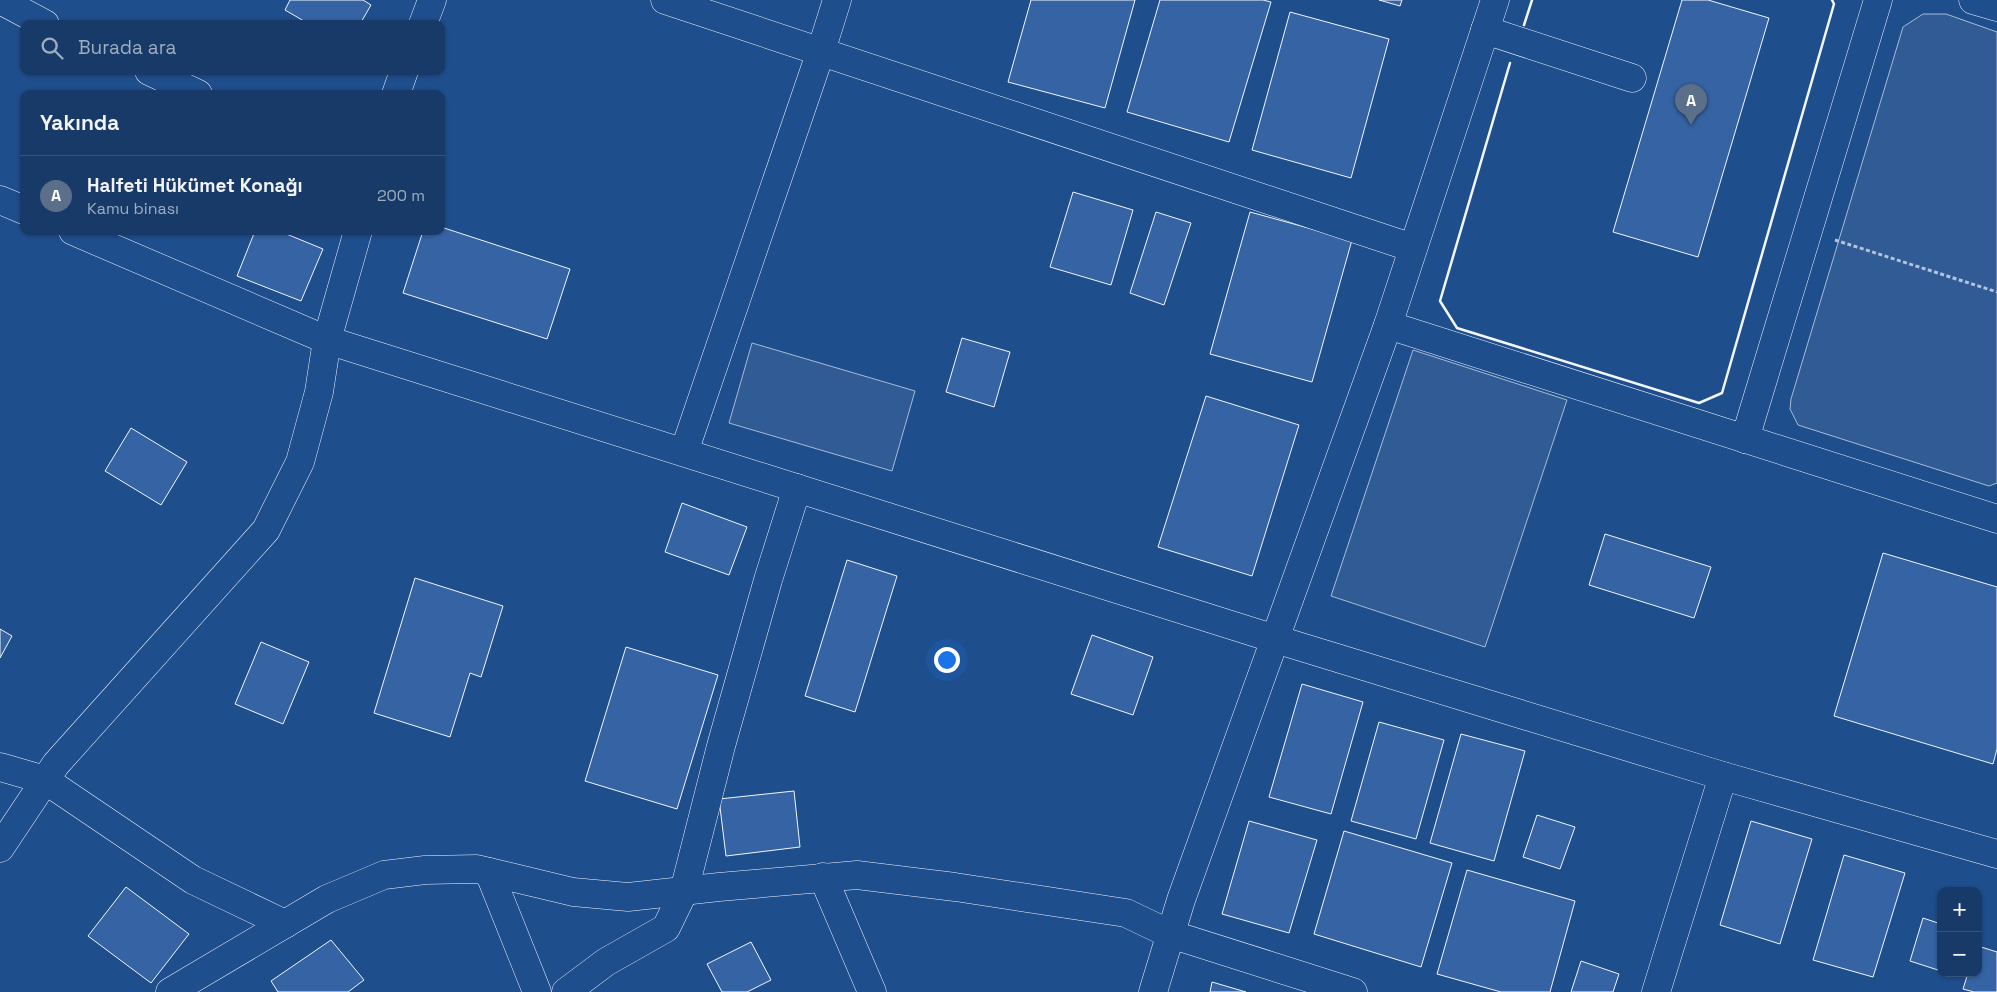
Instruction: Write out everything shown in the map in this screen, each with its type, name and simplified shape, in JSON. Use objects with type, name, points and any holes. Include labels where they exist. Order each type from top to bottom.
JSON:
[{"type":"street","points":[[0,0],[38,20]]},
{"type":"street","points":[[424,20],[432,0]]},
{"type":"street","points":[[665,0],[1413,248]]},
{"type":"street","points":[[684,452],[837,0]]},
{"type":"street","points":[[1153,992],[1181,900],[1388,326],[1495,0]]},
{"type":"street","points":[[1745,439],[1878,0]]},
{"type":"street","points":[[1973,0],[1997,7]]},
{"type":"street","points":[[1485,30],[1632,78]]},
{"type":"street","points":[[158,75],[189,90]]},
{"type":"street","points":[[397,90],[403,75]]},
{"type":"street","points":[[0,200],[20,208]]},
{"type":"street","points":[[82,235],[327,340],[1275,640],[1723,776],[1997,854]]},
{"type":"street","points":[[0,848],[63,756],[266,530],[300,462],[319,392],[327,340],[357,235]]},
{"type":"street","points":[[1388,326],[1997,519]]},
{"type":"street","points":[[566,992],[606,962],[666,928],[684,891],[721,746],[768,580],[797,488]]},
{"type":"street","points":[[0,767],[45,780],[193,880],[285,924]]},
{"type":"street","points":[[1656,992],[1723,776]]},
{"type":"street","points":[[170,992],[327,898],[384,874],[477,869],[572,892],[628,897],[857,875],[955,887],[1126,913],[1170,934],[1353,992]]},
{"type":"street","points":[[490,872],[537,992]]},
{"type":"street","points":[[824,877],[872,992]]},
{"type":"path","points":[[1808,230],[1997,292]]},
{"type":"shaded area","points":[[1923,14],[1946,14],[1997,32],[1997,483],[1989,486],[1798,425],[1790,409],[1791,399],[1903,27]]},
{"type":"shaded area","points":[[752,343],[915,391],[892,471],[729,423]]},
{"type":"shaded area","points":[[1413,350],[1567,400],[1485,647],[1331,596]]},
{"type":"building","points":[[290,0],[363,0],[371,5],[362,20],[302,20],[285,10]]},
{"type":"building","points":[[1031,0],[1135,0],[1105,108],[1008,82]]},
{"type":"building","points":[[1160,0],[1263,0],[1271,2],[1229,142],[1127,112]]},
{"type":"building","points":[[1379,0],[1402,0],[1400,6]]},
{"type":"building","points":[[1682,0],[1708,0],[1769,18],[1698,257],[1613,232]]},
{"type":"building","points":[[1290,12],[1389,39],[1351,178],[1252,150]]},
{"type":"building","points":[[1073,192],[1133,210],[1111,285],[1050,267]]},
{"type":"building","points":[[1156,212],[1191,223],[1164,305],[1130,293]]},
{"type":"building","points":[[1250,212],[1352,240],[1312,382],[1210,354]]},
{"type":"building","points":[[445,228],[570,269],[547,339],[403,293],[422,235],[445,235]]},
{"type":"building","points":[[253,235],[289,235],[323,249],[301,301],[237,276]]},
{"type":"building","points":[[962,338],[1010,352],[994,407],[946,392]]},
{"type":"building","points":[[1206,396],[1299,425],[1252,576],[1158,547]]},
{"type":"building","points":[[131,428],[187,462],[161,505],[105,471]]},
{"type":"building","points":[[682,503],[747,527],[729,575],[665,552]]},
{"type":"building","points":[[1605,534],[1711,567],[1694,618],[1589,585]]},
{"type":"building","points":[[1883,553],[1997,587],[1997,749],[1993,764],[1834,716]]},
{"type":"building","points":[[847,560],[897,576],[855,712],[805,696]]},
{"type":"building","points":[[415,578],[503,606],[481,677],[470,673],[450,737],[374,713]]},
{"type":"building","points":[[0,629],[12,636],[0,658]]},
{"type":"building","points":[[1092,635],[1153,657],[1133,715],[1071,694]]},
{"type":"building","points":[[261,642],[309,662],[283,724],[235,704]]},
{"type":"building","points":[[626,647],[718,675],[677,809],[585,781]]},
{"type":"building","points":[[1302,684],[1363,702],[1331,814],[1269,797]]},
{"type":"building","points":[[1379,722],[1444,740],[1416,839],[1351,821]]},
{"type":"building","points":[[1461,734],[1525,751],[1494,861],[1430,843]]},
{"type":"building","points":[[794,791],[800,847],[726,856],[719,799]]},
{"type":"building","points":[[1537,815],[1575,827],[1560,869],[1523,857]]},
{"type":"building","points":[[1249,821],[1317,840],[1289,933],[1222,914]]},
{"type":"building","points":[[1751,821],[1812,839],[1780,944],[1720,925]]},
{"type":"building","points":[[1344,831],[1452,863],[1421,967],[1314,934]]},
{"type":"building","points":[[1844,855],[1905,873],[1873,977],[1813,960]]},
{"type":"building","points":[[1467,870],[1575,901],[1550,992],[1501,992],[1437,974]]},
{"type":"building","points":[[126,887],[189,934],[151,983],[88,936]]},
{"type":"building","points":[[1923,918],[1937,923],[1937,970],[1910,961]]},
{"type":"building","points":[[331,940],[364,980],[348,992],[278,992],[271,981]]},
{"type":"building","points":[[751,942],[771,980],[747,992],[722,992],[707,964]]},
{"type":"building","points":[[1982,947],[1997,952],[1997,992],[1974,992],[1963,989],[1967,977],[1982,977]]},
{"type":"building","points":[[1581,961],[1619,974],[1613,992],[1571,992]]},
{"type":"building","points":[[1212,982],[1246,992],[1210,992]]},
{"type":"wall","points":[[1524,25],[1532,0]]},
{"type":"wall","points":[[1510,63],[1440,301],[1457,328],[1699,403],[1722,393],[1834,4],[1832,0]]},
{"type":"place","name":"Halfeti Hükümet Konağı","points":[[1691,125]]}]
